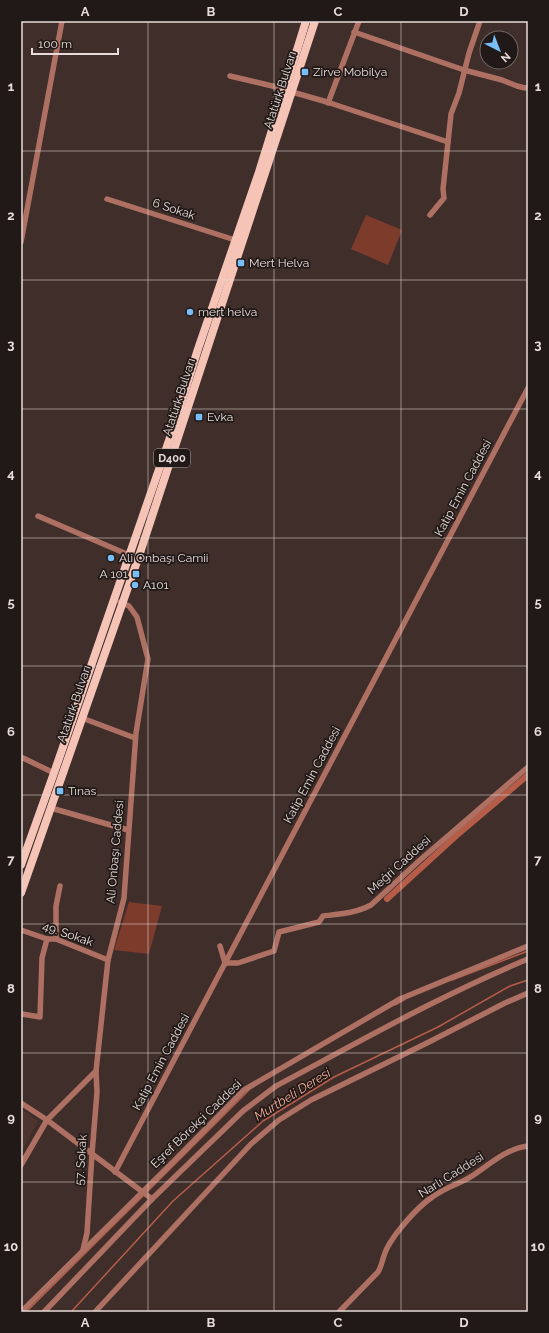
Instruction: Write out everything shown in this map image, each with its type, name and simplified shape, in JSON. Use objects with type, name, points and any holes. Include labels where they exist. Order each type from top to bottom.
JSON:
[{"type":"main road","name":"Atatürk Bulvarı","points":[[21,865],[180,432],[289,91],[306,21]]},
{"type":"main road","name":"Atatürk Bulvarı","points":[[21,893],[82,718],[118,601],[129,555],[174,426],[235,240],[316,21]]},
{"type":"street","points":[[21,242],[62,21]]},
{"type":"street","points":[[328,103],[359,21]]},
{"type":"street","points":[[430,215],[444,198],[443,189],[451,114],[459,93],[464,70],[480,21]]},
{"type":"street","points":[[354,32],[464,70],[502,80],[517,86],[528,87]]},
{"type":"street","points":[[230,76],[289,91],[448,142]]},
{"type":"street","name":"6 Sokak","points":[[107,199],[235,240]]},
{"type":"street","name":"Katip Emin Caddesi","points":[[115,1172],[528,388]]},
{"type":"street","points":[[38,516],[129,555]]},
{"type":"street","name":"Ali Onbaşı Caddesi","points":[[96,1071],[108,960],[124,898],[135,738],[148,660],[137,617],[129,606],[118,601]]},
{"type":"street","points":[[82,718],[135,738]]},
{"type":"street","points":[[21,758],[54,773]]},
{"type":"street","name":"Meğri Caddesi","points":[[225,963],[238,963],[274,952],[279,932],[319,922],[323,916],[346,914],[371,905],[420,860],[528,767]]},
{"type":"street","points":[[51,808],[128,830]]},
{"type":"street","points":[[56,939],[56,906],[60,886]]},
{"type":"street","name":"49. Sokak","points":[[21,930],[47,938],[56,939],[108,960]]},
{"type":"street","points":[[22,1014],[40,1017],[42,958],[47,938]]},
{"type":"street","points":[[220,946],[225,963]]},
{"type":"street","name":"Eşref Börekçi Caddesi","points":[[21,1312],[83,1250],[146,1195],[175,1160],[244,1090],[400,999],[528,946]]},
{"type":"street","points":[[44,1312],[146,1195],[243,1110],[276,1086],[442,998],[484,977],[528,959]]},
{"type":"street","points":[[94,1312],[251,1144],[279,1120],[311,1100],[434,1040],[505,1003],[528,993]]},
{"type":"street","points":[[21,1165],[47,1120],[96,1071]]},
{"type":"street","name":"57. Sokak","points":[[83,1250],[87,1233],[97,1092],[96,1071]]},
{"type":"street","points":[[21,1103],[47,1120],[146,1195]]},
{"type":"street","name":"Narlı Caddesi","points":[[339,1312],[378,1272],[381,1268],[386,1249],[391,1241],[410,1217],[422,1205],[442,1191],[471,1177],[502,1155],[520,1147],[528,1146]]},
{"type":"shaded area","points":[[366,215],[402,230],[388,265],[351,249]]},
{"type":"shaded area","points":[[129,902],[162,906],[149,954],[114,950]]},
{"type":"shaded area","points":[[21,1109],[38,1121],[21,1153]]},
{"type":"waterway","points":[[387,899],[456,836],[528,775]]},
{"type":"waterway","points":[[452,980],[528,951]]},
{"type":"waterway","name":"Murtbeli Deresi","points":[[71,1312],[173,1201],[263,1121],[334,1077],[438,1027],[510,986],[528,980]]},
{"type":"waterway","points":[[395,1005],[404,1000]]},
{"type":"waterway","points":[[147,1192],[249,1090]]},
{"type":"waterway","points":[[26,1312],[144,1195]]},
{"type":"place","name":"Zirve Mobilya","points":[[305,72]]},
{"type":"place","name":"Mert Helva","points":[[241,263]]},
{"type":"place","name":"mert helva","points":[[190,312]]},
{"type":"place","name":"Evka","points":[[199,417]]},
{"type":"place","name":"Ali Onbaşı Camii","points":[[111,558]]},
{"type":"place","name":"A 101","points":[[136,574]]},
{"type":"place","name":"A101","points":[[135,585]]},
{"type":"place","name":"Tınas","points":[[60,791]]}]
